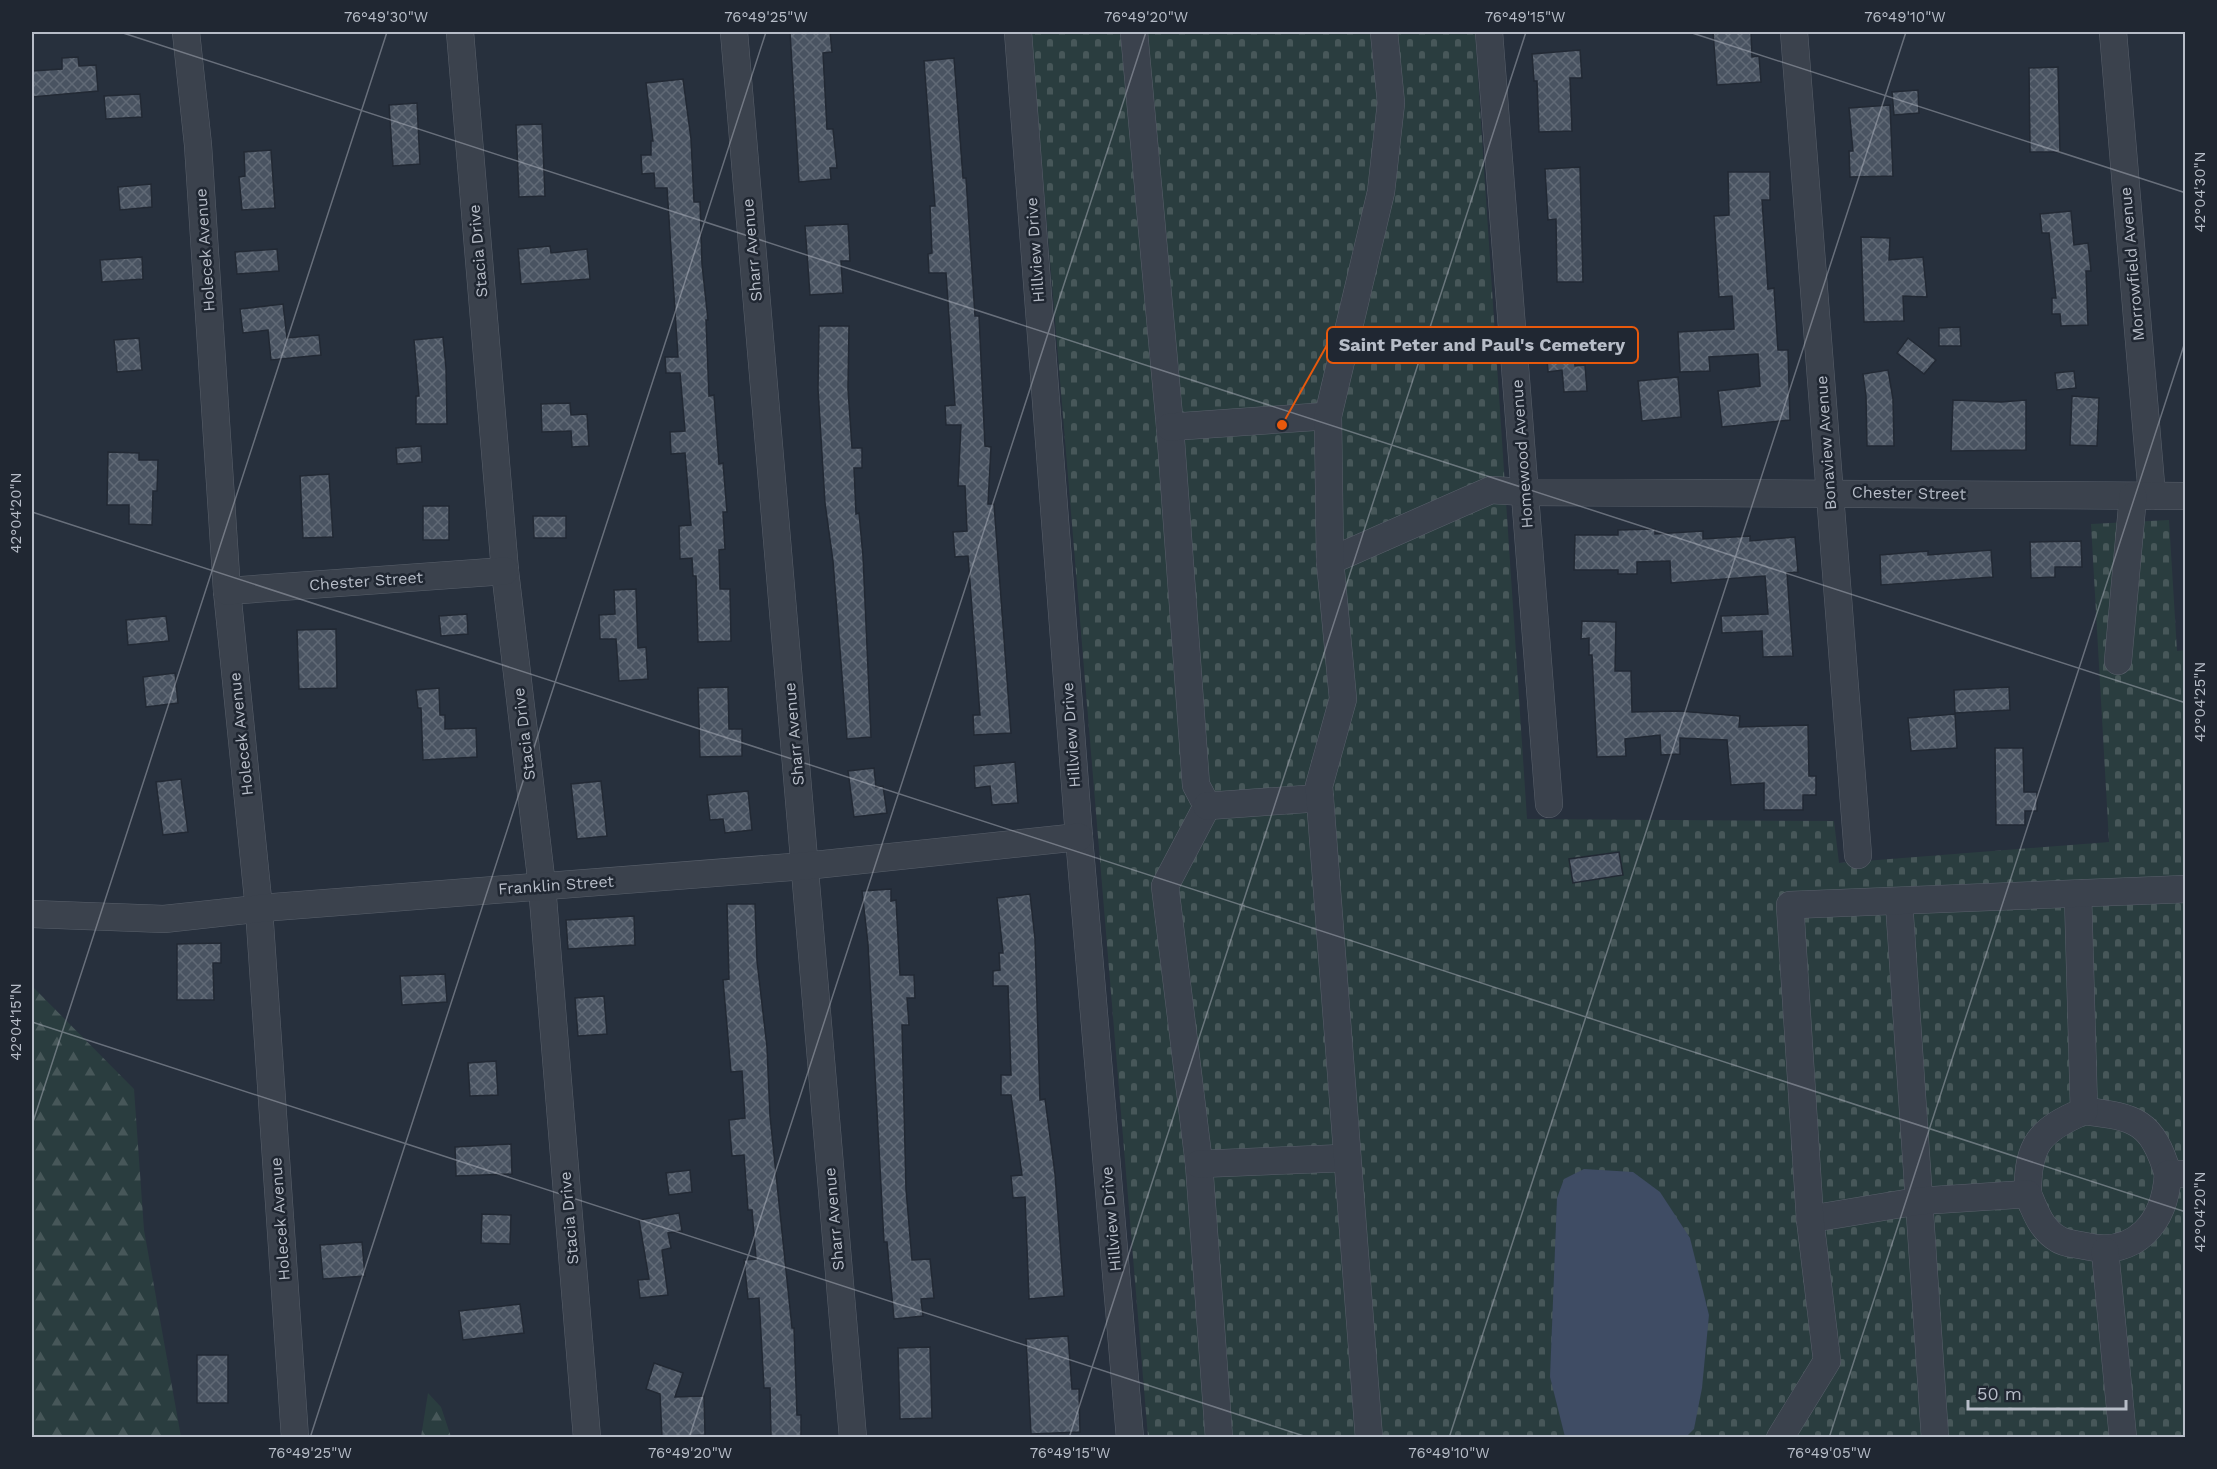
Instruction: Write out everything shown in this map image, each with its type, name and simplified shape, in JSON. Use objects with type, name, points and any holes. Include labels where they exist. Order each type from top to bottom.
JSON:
[{"type":"street","name":"Holecek Avenue","points":[[186,32],[198,145],[227,591],[259,909],[295,1437]]},
{"type":"street","name":"Stacia Drive","points":[[460,32],[505,571],[542,886],[587,1437]]},
{"type":"street","name":"Sharr Avenue","points":[[734,32],[853,1437]]},
{"type":"street","name":"Hillview Drive","points":[[1018,32],[1079,837],[1130,1437]]},
{"type":"street","points":[[1134,32],[1170,428],[1196,785],[1207,806]]},
{"type":"street","points":[[1369,1437],[1319,786],[1343,699],[1330,561],[1328,416],[1381,192],[1391,103],[1384,32]]},
{"type":"street","name":"Homewood Avenue","points":[[1489,32],[1549,804]]},
{"type":"street","name":"Bonaview Avenue","points":[[1794,32],[1858,855]]},
{"type":"street","name":"Morrowfield Avenue","points":[[2113,32],[2142,496],[2118,661]]},
{"type":"street","points":[[1170,428],[1328,416]]},
{"type":"street","name":"Chester Street","points":[[1330,561],[1491,490],[2186,496]]},
{"type":"street","name":"Chester Street","points":[[227,591],[505,571]]},
{"type":"street","points":[[1207,806],[1320,798]]},
{"type":"street","points":[[1207,806],[1165,885],[1199,1164],[1219,1437]]},
{"type":"street","name":"Franklin Street","points":[[32,914],[164,918],[805,866],[1079,837]]},
{"type":"street","points":[[1780,1437],[1827,1361],[1810,1219],[1790,905],[2186,889]]},
{"type":"street","points":[[2078,895],[2084,1111]]},
{"type":"street","points":[[1899,902],[1935,1437]]},
{"type":"street","points":[[2084,1111],[2126,1116],[2146,1130],[2177,1174],[2158,1217],[2130,1243],[2105,1251],[2059,1240],[2042,1224],[2028,1194],[2028,1168],[2036,1144],[2055,1124],[2084,1111]]},
{"type":"street","points":[[1199,1164],[1346,1158]]},
{"type":"street","points":[[1810,1219],[1919,1201],[2028,1194]]},
{"type":"street","points":[[2105,1251],[2123,1437]]},
{"type":"green space","points":[[1031,32],[1475,32],[1527,819],[1834,821],[1839,863],[2109,842],[2091,524],[2169,520],[2177,651],[2186,650],[2185,1437],[1148,1437]]},
{"type":"green space","points":[[32,986],[134,1089],[144,1230],[181,1437],[32,1437]]},
{"type":"green space","points":[[428,1393],[441,1407],[451,1437],[421,1437]]},
{"type":"water","points":[[1584,1169],[1633,1172],[1660,1192],[1690,1238],[1709,1315],[1702,1388],[1694,1429],[1686,1437],[1565,1437],[1550,1377],[1557,1198],[1564,1179]]},
{"type":"building","points":[[790,32],[830,32],[832,52],[823,53],[827,129],[833,129],[837,168],[830,168],[831,179],[799,182]]},
{"type":"building","points":[[1713,32],[1751,32],[1752,57],[1759,56],[1761,82],[1717,85]]},
{"type":"building","points":[[1580,50],[1582,78],[1570,78],[1572,131],[1539,132],[1537,81],[1534,81],[1532,54]]},
{"type":"building","points":[[78,57],[79,66],[96,65],[98,91],[32,97],[32,71],[62,69],[62,58]]},
{"type":"building","points":[[954,58],[963,178],[966,178],[975,316],[979,316],[985,446],[991,447],[988,504],[994,504],[1011,733],[974,735],[973,715],[980,715],[968,556],[955,557],[953,532],[967,531],[965,486],[958,486],[961,425],[946,425],[945,406],[955,405],[946,273],[929,273],[928,254],[932,253],[930,206],[935,206],[924,61]]},
{"type":"building","points":[[2058,67],[2060,152],[2030,152],[2029,68]]},
{"type":"building","points":[[683,79],[691,139],[694,202],[700,202],[702,264],[708,320],[706,320],[709,396],[714,395],[719,464],[723,463],[727,512],[723,512],[725,549],[719,550],[720,589],[730,589],[731,641],[698,642],[696,576],[693,576],[692,558],[680,559],[679,526],[691,525],[685,453],[671,454],[670,432],[685,431],[680,373],[666,373],[665,357],[678,357],[667,188],[655,188],[654,173],[642,174],[641,155],[651,155],[651,141],[653,141],[646,83]]},
{"type":"building","points":[[1918,90],[1919,113],[1894,115],[1892,92]]},
{"type":"building","points":[[140,94],[142,117],[106,119],[104,96]]},
{"type":"building","points":[[417,103],[420,164],[393,166],[389,105]]},
{"type":"building","points":[[1890,105],[1893,176],[1850,177],[1849,151],[1853,151],[1849,108]]},
{"type":"building","points":[[542,124],[545,196],[519,197],[516,125]]},
{"type":"building","points":[[271,150],[275,208],[242,210],[239,177],[245,176],[244,152]]},
{"type":"building","points":[[1580,167],[1583,282],[1557,282],[1556,219],[1548,220],[1545,169]]},
{"type":"building","points":[[1728,172],[1770,172],[1770,200],[1762,200],[1768,289],[1774,288],[1778,350],[1788,350],[1790,420],[1722,427],[1718,391],[1760,386],[1758,354],[1709,357],[1710,371],[1680,372],[1678,332],[1734,329],[1732,296],[1719,297],[1714,216],[1729,215]]},
{"type":"building","points":[[151,184],[152,207],[120,210],[118,187]]},
{"type":"building","points":[[2071,211],[2074,245],[2088,243],[2091,271],[2086,271],[2088,325],[2061,326],[2060,314],[2052,314],[2052,298],[2056,298],[2049,233],[2042,233],[2040,214]]},
{"type":"building","points":[[848,224],[850,261],[841,261],[843,293],[810,295],[805,226]]},
{"type":"building","points":[[1861,237],[1890,238],[1889,260],[1923,257],[1927,297],[1903,296],[1904,321],[1864,322]]},
{"type":"building","points":[[550,246],[551,253],[587,249],[590,279],[521,284],[518,249]]},
{"type":"building","points":[[277,249],[279,271],[237,274],[235,252]]},
{"type":"building","points":[[142,257],[143,279],[102,282],[100,260]]},
{"type":"building","points":[[283,304],[287,338],[319,335],[321,355],[271,360],[268,330],[243,333],[240,309]]},
{"type":"building","points":[[819,326],[849,326],[848,389],[852,448],[862,448],[862,468],[854,468],[856,514],[859,513],[863,556],[871,737],[847,739],[833,561],[825,503],[818,389]]},
{"type":"building","points":[[1960,327],[1961,346],[1939,346],[1939,328]]},
{"type":"building","points":[[1572,329],[1575,366],[1585,365],[1587,391],[1564,392],[1562,370],[1548,372],[1545,330]]},
{"type":"building","points":[[443,337],[447,424],[416,424],[416,396],[419,396],[414,340]]},
{"type":"building","points":[[139,338],[142,370],[117,372],[114,340]]},
{"type":"building","points":[[1908,338],[1936,360],[1924,374],[1897,353]]},
{"type":"building","points":[[1888,370],[1893,399],[1894,446],[1867,446],[1863,374]]},
{"type":"building","points":[[2074,371],[2076,388],[2057,390],[2055,373]]},
{"type":"building","points":[[1678,377],[1681,417],[1642,421],[1638,381]]},
{"type":"building","points":[[2072,396],[2099,398],[2097,446],[2070,445]]},
{"type":"building","points":[[1953,400],[2001,402],[2026,400],[2026,450],[1951,451]]},
{"type":"building","points":[[570,403],[571,415],[587,414],[589,446],[572,447],[571,431],[542,432],[541,404]]},
{"type":"building","points":[[421,446],[422,462],[397,464],[396,448]]},
{"type":"building","points":[[108,452],[139,453],[139,460],[158,460],[157,491],[153,491],[152,525],[129,524],[129,505],[107,505]]},
{"type":"building","points":[[329,474],[333,537],[303,538],[300,476]]},
{"type":"building","points":[[423,506],[449,506],[449,540],[423,540]]},
{"type":"building","points":[[533,516],[566,516],[566,538],[534,538]]},
{"type":"building","points":[[1655,529],[1655,534],[1703,531],[1703,539],[1750,536],[1750,541],[1795,537],[1798,572],[1787,573],[1793,656],[1763,657],[1762,631],[1722,633],[1721,616],[1768,614],[1765,576],[1671,583],[1670,561],[1637,562],[1637,574],[1618,574],[1618,570],[1574,570],[1575,535],[1618,535],[1618,530]]},
{"type":"building","points":[[2081,541],[2082,567],[2055,567],[2055,577],[2031,578],[2030,542]]},
{"type":"building","points":[[1991,550],[1993,577],[1881,585],[1880,555],[1928,551],[1928,555]]},
{"type":"building","points":[[636,589],[638,648],[646,647],[648,679],[619,681],[616,639],[600,639],[599,615],[615,614],[614,590]]},
{"type":"building","points":[[467,614],[468,634],[441,636],[439,616]]},
{"type":"building","points":[[166,616],[169,641],[128,645],[126,620]]},
{"type":"building","points":[[1582,621],[1616,622],[1615,671],[1631,671],[1632,712],[1679,711],[1740,716],[1739,727],[1808,725],[1809,776],[1816,776],[1816,795],[1803,795],[1803,810],[1764,810],[1764,783],[1731,785],[1727,740],[1680,738],[1680,754],[1661,755],[1660,735],[1625,739],[1626,756],[1597,757],[1592,655],[1589,655],[1589,638],[1581,639]]},
{"type":"building","points":[[336,629],[337,688],[299,689],[297,630]]},
{"type":"building","points":[[175,673],[178,703],[146,707],[143,677]]},
{"type":"building","points":[[728,687],[729,729],[742,729],[742,756],[700,757],[698,688]]},
{"type":"building","points":[[2009,687],[2010,710],[1955,713],[1954,690]]},
{"type":"building","points":[[439,688],[440,715],[445,715],[445,729],[476,728],[477,757],[423,760],[421,708],[418,708],[416,690]]},
{"type":"building","points":[[1955,714],[1957,748],[1911,751],[1908,718]]},
{"type":"building","points":[[1995,748],[2023,748],[2024,792],[2037,792],[2037,811],[2025,811],[2025,825],[1996,825]]},
{"type":"building","points":[[1015,762],[1018,803],[992,805],[990,786],[975,788],[974,766]]},
{"type":"building","points":[[874,768],[876,787],[883,786],[887,813],[854,817],[848,771]]},
{"type":"building","points":[[181,779],[188,832],[163,835],[156,782]]},
{"type":"building","points":[[601,781],[607,836],[577,839],[571,784]]},
{"type":"building","points":[[748,791],[752,830],[725,833],[723,819],[710,820],[707,795]]},
{"type":"building","points":[[1619,852],[1623,875],[1573,883],[1569,859]]},
{"type":"building","points":[[891,889],[891,901],[896,900],[900,975],[914,975],[915,998],[907,998],[909,1025],[902,1025],[906,1189],[912,1260],[930,1259],[934,1298],[921,1299],[923,1316],[894,1319],[887,1242],[884,1242],[868,944],[862,891]]},
{"type":"building","points":[[1030,894],[1035,939],[1040,1100],[1045,1099],[1055,1174],[1064,1296],[1029,1299],[1025,1197],[1013,1198],[1011,1176],[1022,1175],[1011,1095],[1001,1095],[1001,1075],[1011,1075],[1008,986],[993,986],[993,971],[1000,970],[999,953],[1003,953],[997,898]]},
{"type":"building","points":[[727,904],[755,904],[757,961],[767,1047],[770,1116],[792,1328],[794,1328],[797,1415],[801,1415],[801,1437],[771,1437],[770,1388],[764,1388],[759,1298],[748,1299],[744,1260],[756,1259],[752,1210],[748,1210],[744,1155],[732,1156],[729,1120],[745,1118],[742,1071],[731,1072],[723,980],[729,979]]},
{"type":"building","points":[[634,916],[635,945],[568,949],[566,920]]},
{"type":"building","points":[[221,943],[221,963],[213,963],[214,1000],[177,1000],[177,944]]},
{"type":"building","points":[[445,974],[447,1002],[402,1005],[400,976]]},
{"type":"building","points":[[604,996],[607,1034],[578,1036],[575,998]]},
{"type":"building","points":[[496,1061],[498,1095],[470,1096],[468,1063]]},
{"type":"building","points":[[511,1144],[512,1174],[456,1176],[455,1147]]},
{"type":"building","points":[[690,1170],[692,1192],[669,1195],[666,1173]]},
{"type":"building","points":[[679,1213],[682,1231],[668,1233],[671,1248],[662,1250],[668,1295],[640,1298],[638,1280],[649,1279],[639,1220]]},
{"type":"building","points":[[482,1214],[511,1215],[510,1244],[481,1243]]},
{"type":"building","points":[[362,1242],[365,1276],[323,1279],[320,1245]]},
{"type":"building","points":[[520,1304],[524,1333],[463,1340],[459,1311]]},
{"type":"building","points":[[1068,1336],[1072,1389],[1079,1389],[1080,1432],[1031,1434],[1026,1339]]},
{"type":"building","points":[[930,1347],[932,1418],[900,1419],[898,1348]]},
{"type":"building","points":[[197,1355],[228,1355],[228,1403],[197,1403]]},
{"type":"building","points":[[654,1363],[683,1373],[675,1397],[704,1396],[705,1435],[662,1437],[660,1394],[646,1389]]},
{"type":"place","name":"Saint Peter and Paul's Cemetery","points":[[1282,425]]}]
